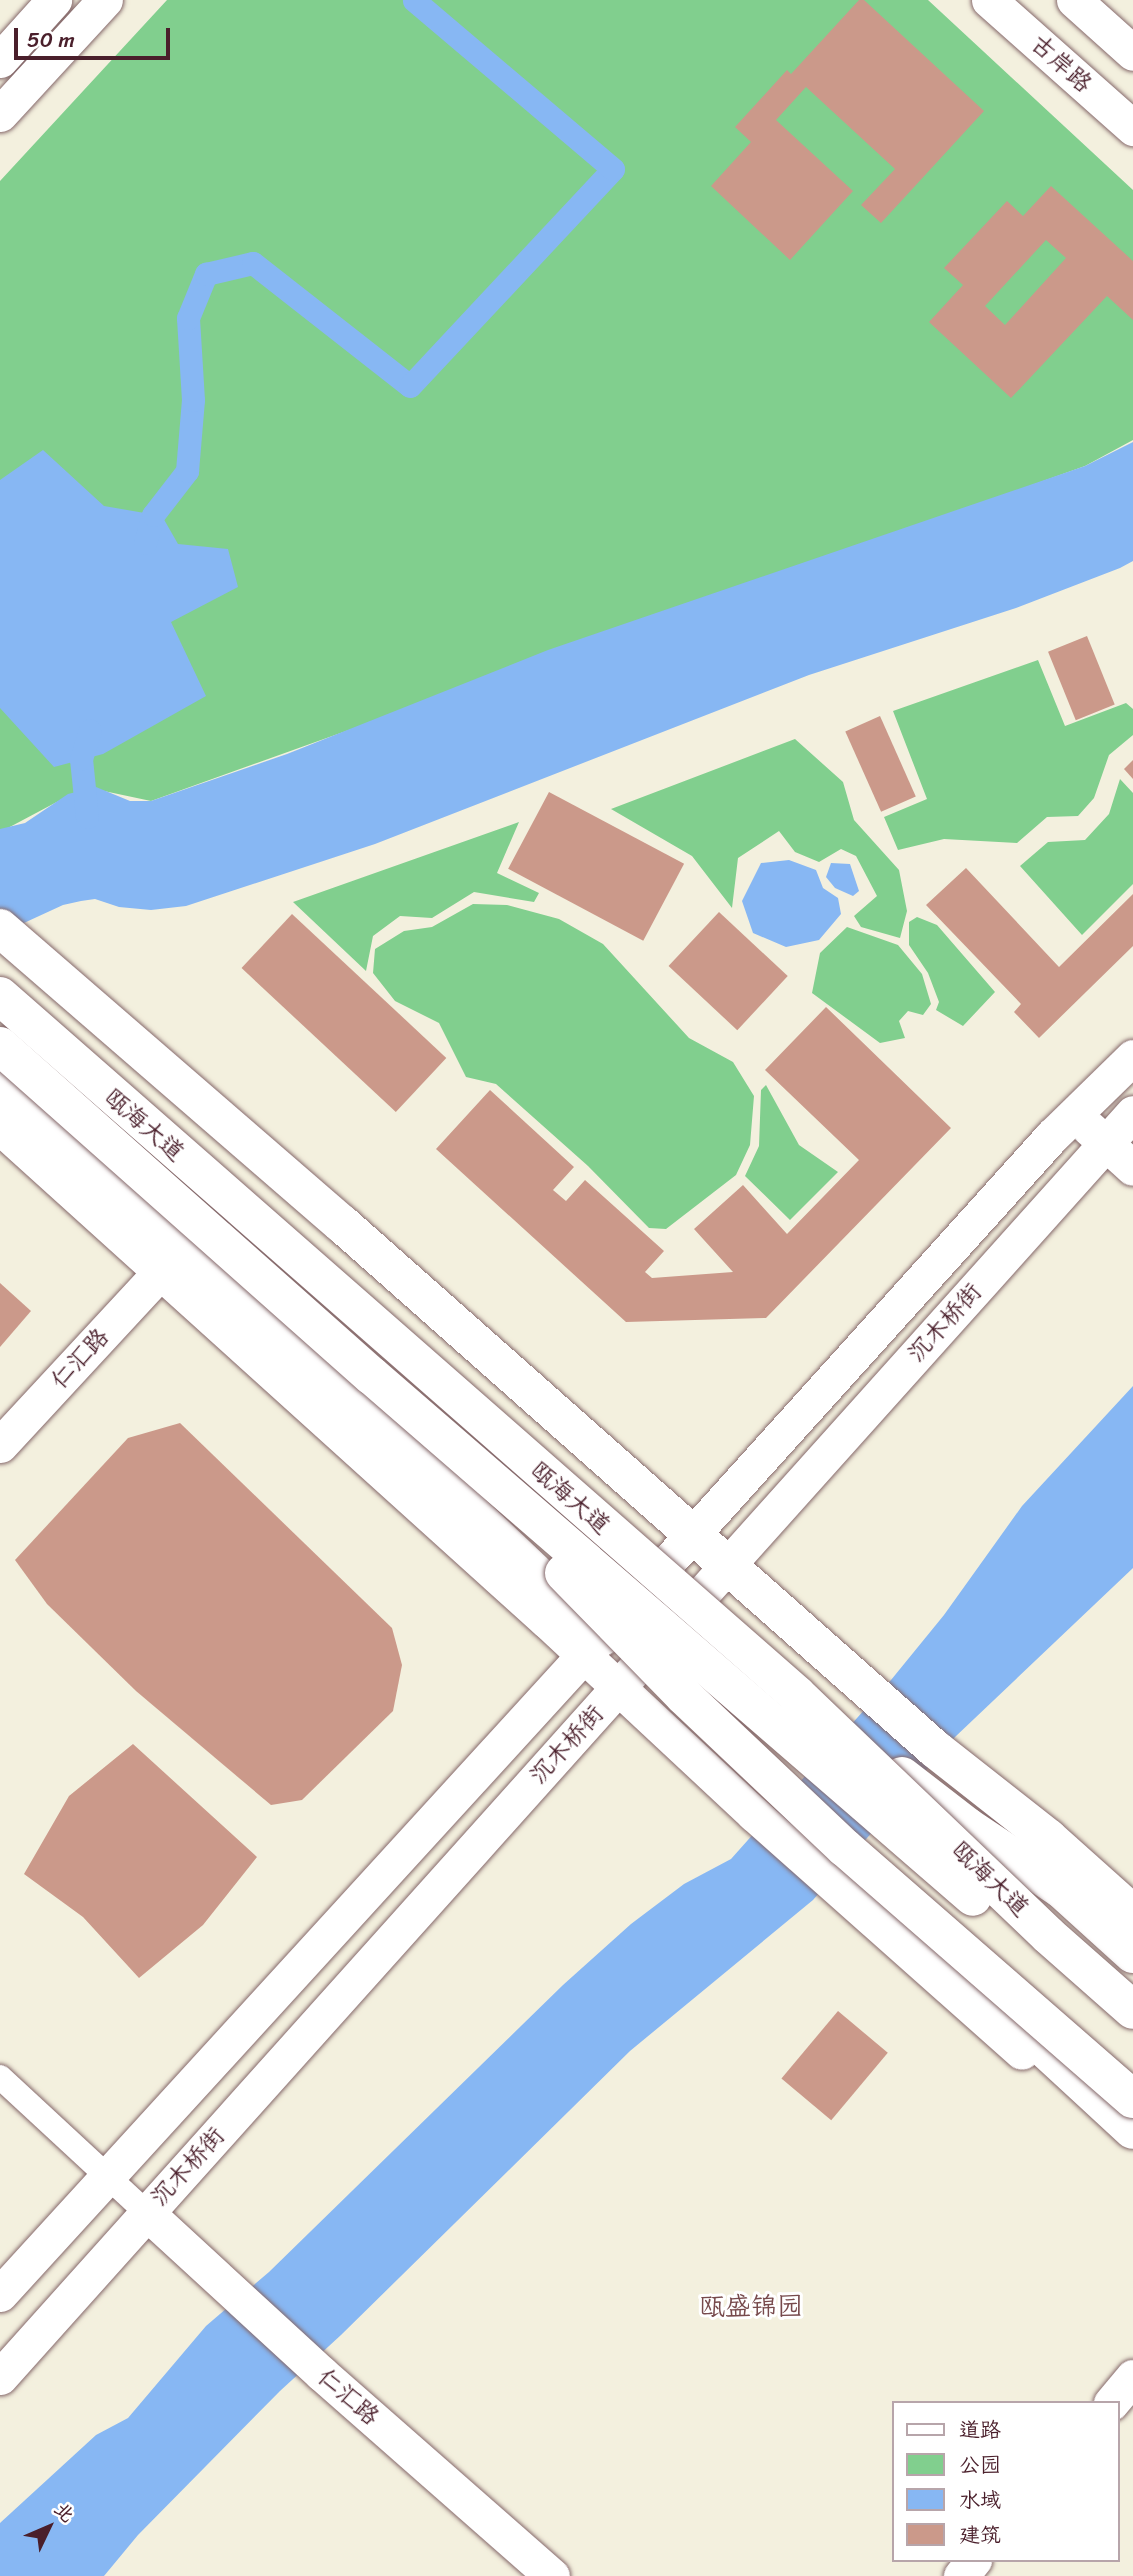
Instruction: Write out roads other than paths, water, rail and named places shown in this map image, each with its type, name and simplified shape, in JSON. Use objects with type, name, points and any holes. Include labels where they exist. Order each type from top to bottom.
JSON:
[{"type":"main road","points":[[0,928],[729,1564],[935,1749],[1048,1838],[1133,1914]]},
{"type":"main road","name":"瓯海大道","points":[[0,996],[797,1695],[1048,1935],[1133,2010]]},
{"type":"main road","name":"瓯海大道","points":[[0,1046],[372,1376],[1026,1942],[1133,2040]]},
{"type":"main road","points":[[0,1085],[321,1370],[592,1646],[757,1801],[1133,2130]]},
{"type":"main road","points":[[372,1376],[694,1705],[845,1848],[1133,2099]]},
{"type":"main road","points":[[797,1695],[968,1827],[1061,1889],[1133,1954]]},
{"type":"street","points":[[0,114],[105,0]]},
{"type":"street","name":"古岸路","points":[[989,0],[1133,128]]},
{"type":"street","points":[[1074,0],[1133,53]]},
{"type":"street","points":[[0,60],[50,1],[78,29]]},
{"type":"street","name":"沉木桥街","points":[[0,2294],[592,1646],[1052,1136],[1133,1057]]},
{"type":"street","name":"沉木桥街","points":[[0,2377],[1133,1113]]},
{"type":"street","points":[[1075,1115],[1133,1168]]},
{"type":"street","points":[[0,1127],[547,1621],[592,1646]]},
{"type":"street","name":"仁汇路","points":[[0,1445],[160,1272]]},
{"type":"street","points":[[233,1339],[321,1370]]},
{"type":"street","points":[[834,1870],[1133,2151]]},
{"type":"street","points":[[0,2077],[147,2213]]},
{"type":"street","name":"仁汇路","points":[[147,2213],[322,2374],[552,2576]]},
{"type":"street","points":[[1113,2401],[1133,2377]]},
{"type":"water","points":[[1133,442],[1133,561],[1120,568],[1016,608],[809,675],[375,844],[186,906],[151,910],[119,907],[95,899],[81,901],[63,905],[0,934],[0,829],[25,823],[68,794],[96,787],[130,801],[151,801],[287,754],[548,650],[1085,466]]},
{"type":"water","points":[[43,450],[104,506],[162,516],[178,544],[228,549],[238,587],[171,622],[206,696],[103,754],[54,767],[0,708],[0,480]]},
{"type":"water","points":[[789,860],[816,870],[823,888],[838,898],[841,914],[819,940],[786,947],[753,933],[742,901],[761,863]]},
{"type":"water","points":[[831,863],[850,864],[859,891],[853,896],[835,888],[826,877]]},
{"type":"water","points":[[1133,1386],[1133,1568],[955,1737],[813,1900],[630,2051],[341,2335],[280,2391],[138,2535],[104,2576],[0,2576],[0,2523],[96,2435],[128,2418],[206,2326],[269,2272],[563,1985],[631,1924],[684,1884],[731,1859],[891,1680],[944,1615],[1022,1506]]},
{"type":"waterway","points":[[145,543],[153,515],[187,471],[193,400],[188,318],[206,274],[253,263],[410,386],[613,169],[414,0]]},
{"type":"waterway","points":[[87,817],[81,759],[90,730]]},
{"type":"district","name":"瓯盛锦园","points":[[751,2307]]}]
